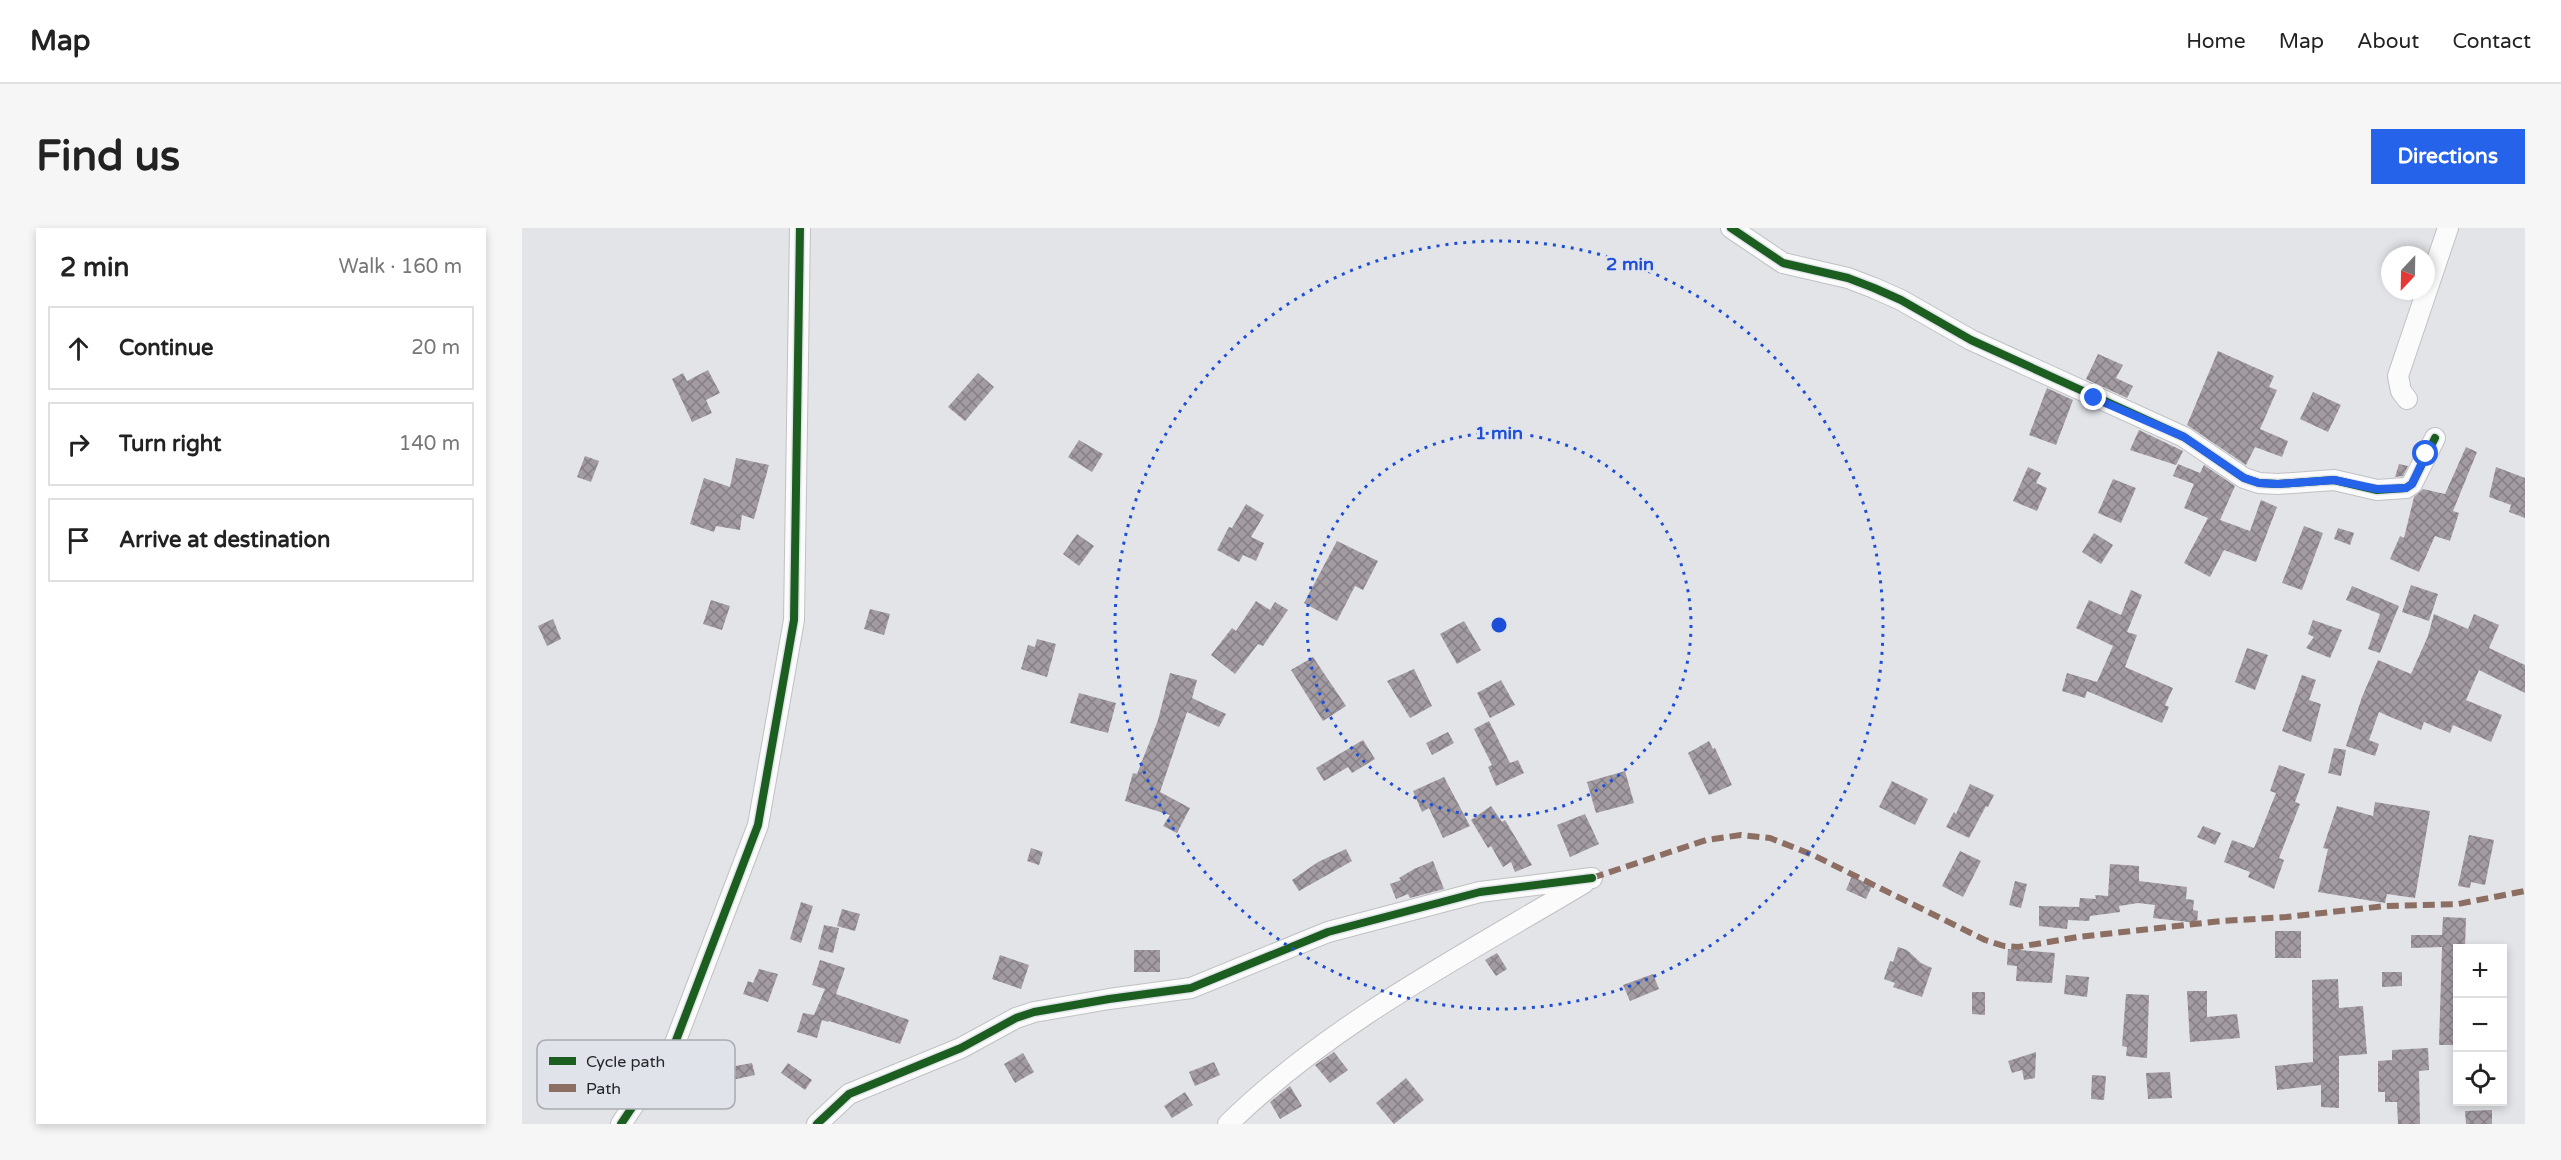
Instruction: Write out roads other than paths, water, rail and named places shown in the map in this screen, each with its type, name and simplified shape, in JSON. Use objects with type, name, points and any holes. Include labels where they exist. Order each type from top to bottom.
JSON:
[{"type":"street","points":[[676,1040],[758,825],[794,620],[800,228]]},
{"type":"street","points":[[1731,228],[1783,263],[1848,278],[1901,300],[1971,340],[2184,437],[2244,478],[2259,483],[2334,480],[2377,489],[2406,488],[2412,484],[2434,438]]},
{"type":"street","points":[[2407,399],[2401,391],[2398,376],[2448,228]]},
{"type":"street","points":[[817,1124],[849,1094],[961,1047],[1016,1018],[1034,1012],[1109,999],[1181,991],[1328,932],[1480,892],[1592,878],[1363,1017],[1264,1089],[1228,1124]]},
{"type":"street","points":[[621,1124],[631,1109]]}]
